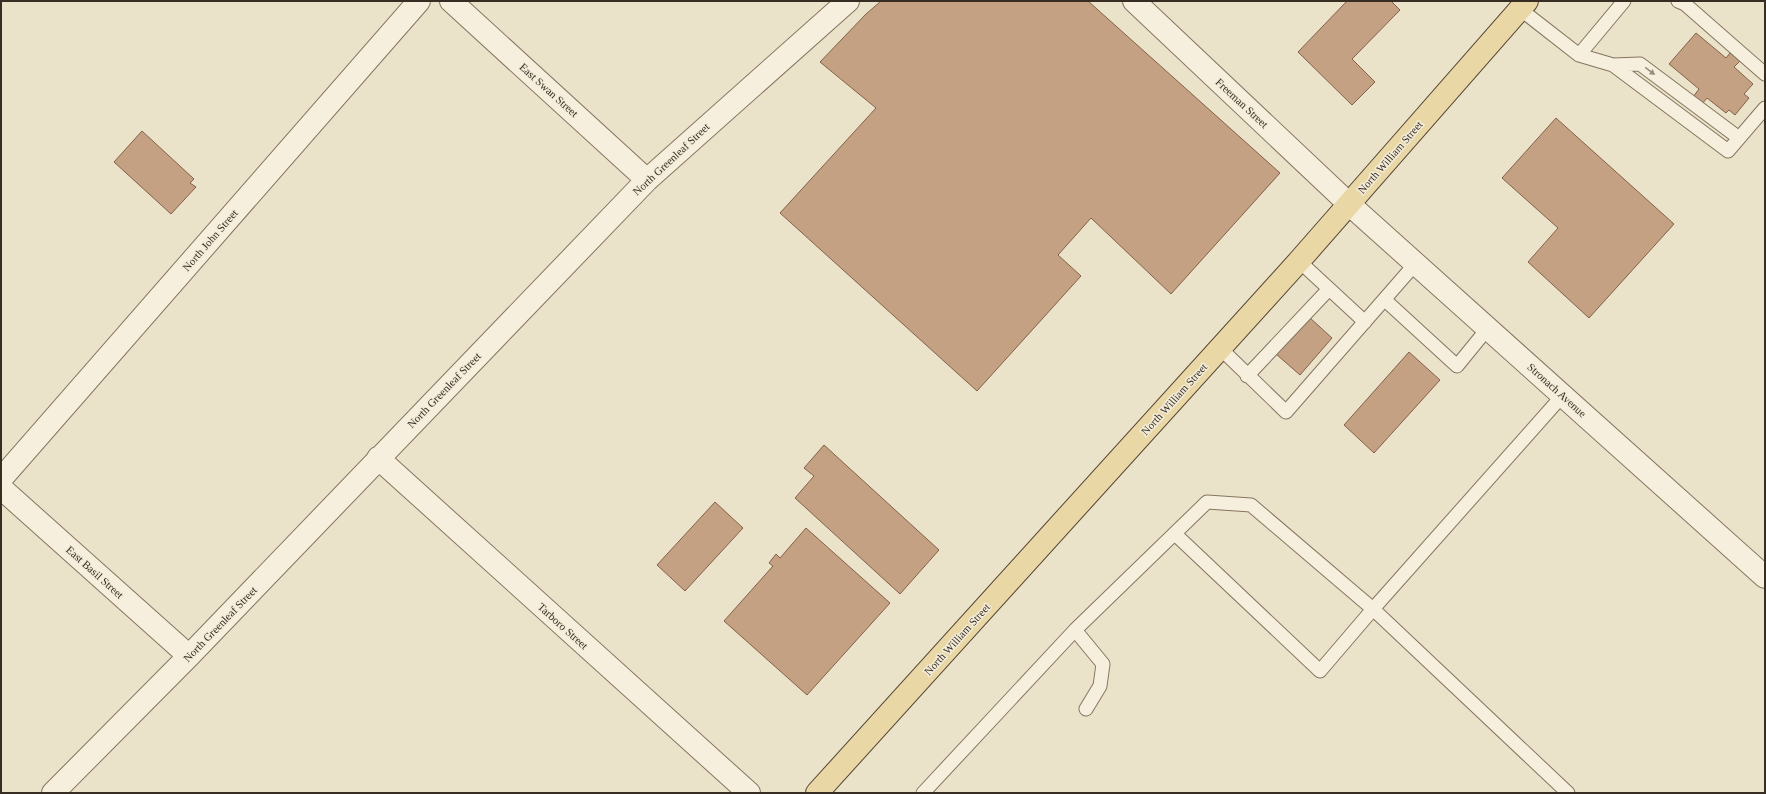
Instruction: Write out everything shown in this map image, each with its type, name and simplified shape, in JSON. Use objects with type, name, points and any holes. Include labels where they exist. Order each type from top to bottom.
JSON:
[{"type":"main road","name":"North William Street","points":[[817,793],[1299,261],[1524,5]]},
{"type":"street","name":"North John Street","points":[[1,479],[419,1]]},
{"type":"street","name":"East Swan Street","points":[[450,1],[647,180]]},
{"type":"street","name":"North Greenleaf Street","points":[[53,793],[189,656],[647,180],[848,1]]},
{"type":"street","name":"Freeman Street","points":[[1134,1],[1349,204]]},
{"type":"street","name":"Stronach Avenue","points":[[1349,204],[1765,576]]},
{"type":"street","name":"Tarboro Street","points":[[378,458],[749,793]]},
{"type":"street","name":"East Basil Street","points":[[1,488],[189,656]]},
{"type":"lane","points":[[1579,55],[1624,1]]},
{"type":"lane","points":[[1678,1],[1685,4],[1765,74]]},
{"type":"lane","points":[[1524,5],[1579,55],[1613,65],[1728,151],[1765,108]]},
{"type":"lane","points":[[1299,261],[1365,322]]},
{"type":"lane","points":[[1220,348],[1247,376],[1286,412],[1416,263]]},
{"type":"lane","points":[[1247,376],[1329,289]]},
{"type":"lane","points":[[1385,300],[1457,366],[1488,328]]},
{"type":"lane","points":[[1175,534],[1320,670],[1563,395]]},
{"type":"lane","points":[[923,793],[1076,630],[1207,502],[1251,505],[1373,610],[1568,793]]},
{"type":"lane","points":[[1076,630],[1103,664],[1100,686],[1086,709]]},
{"type":"building","points":[[881,1],[1088,1],[1280,173],[1171,294],[1091,218],[1058,255],[1081,276],[977,391],[780,213],[876,108],[820,62],[866,14]]},
{"type":"building","points":[[1347,1],[1391,1],[1400,10],[1352,59],[1375,82],[1352,105],[1298,52]]},
{"type":"building","points":[[1696,33],[1726,58],[1730,53],[1740,61],[1734,67],[1753,84],[1744,94],[1749,98],[1735,115],[1729,110],[1726,113],[1707,98],[1702,104],[1693,97],[1699,89],[1669,64]]},
{"type":"building","points":[[1556,118],[1674,224],[1589,318],[1528,262],[1558,228],[1502,178]]},
{"type":"building","points":[[142,131],[194,179],[190,183],[196,187],[171,214],[114,162]]},
{"type":"building","points":[[1309,317],[1332,338],[1300,375],[1276,354]]},
{"type":"building","points":[[1409,352],[1440,380],[1374,453],[1344,425]]},
{"type":"building","points":[[824,445],[939,550],[900,594],[795,498],[814,476],[804,468]]},
{"type":"building","points":[[715,502],[743,528],[685,591],[657,565]]},
{"type":"building","points":[[806,528],[890,603],[807,695],[724,621],[773,566],[769,563],[776,554],[780,558]]}]
